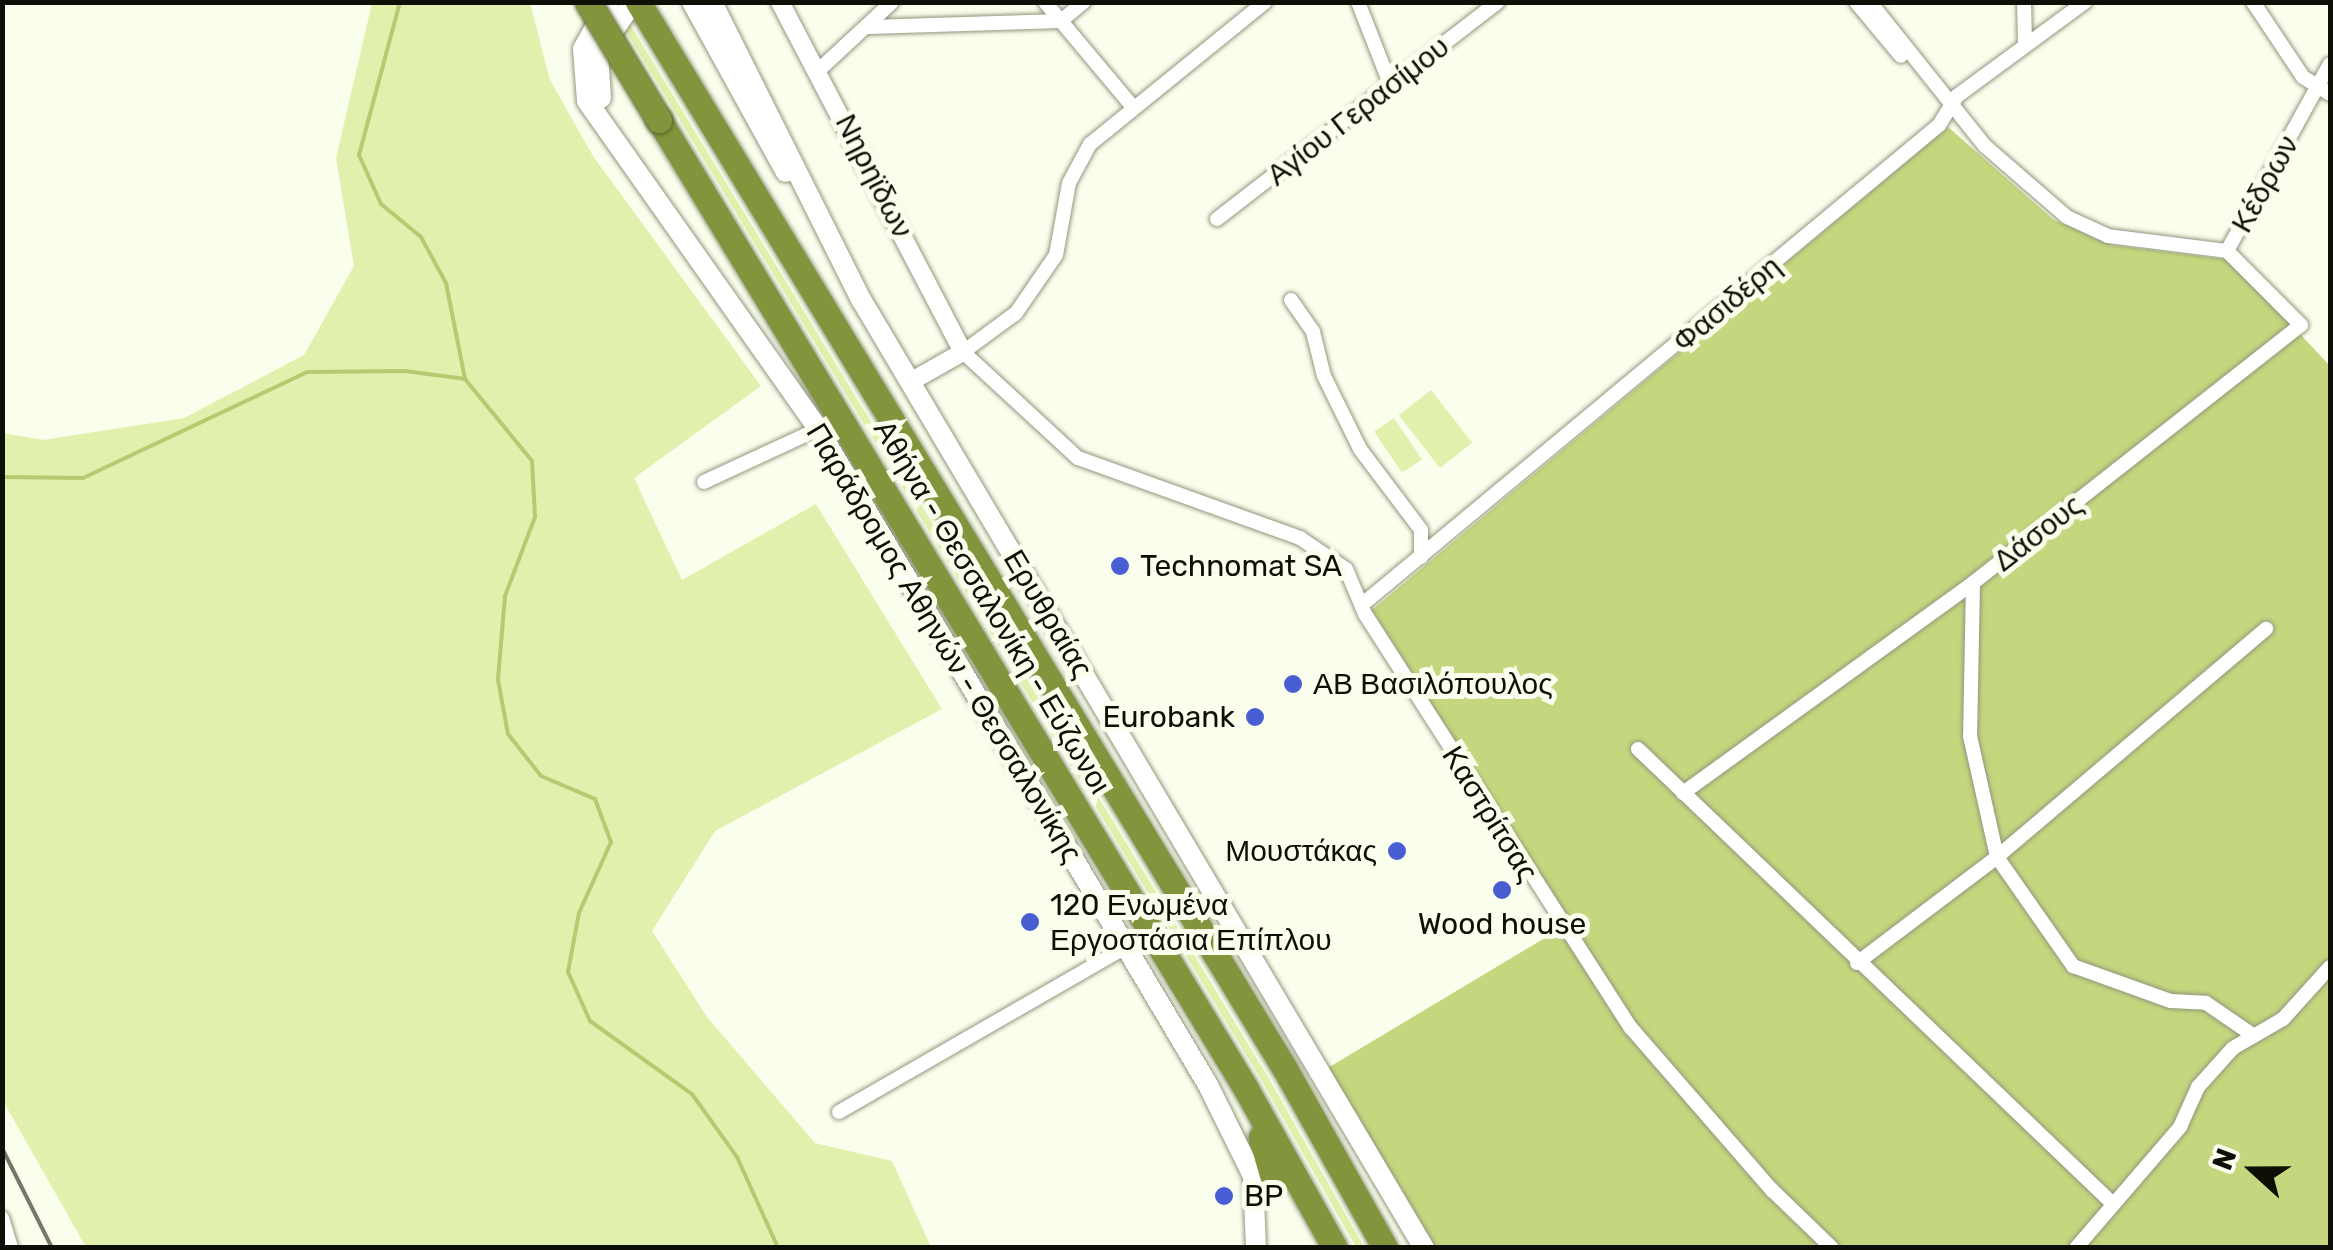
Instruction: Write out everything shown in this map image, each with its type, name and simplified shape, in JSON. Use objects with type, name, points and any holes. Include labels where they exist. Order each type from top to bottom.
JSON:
[{"type":"highway","name":"Αθήνα - Θεσσαλονίκη - Εύζωνοι","points":[[588,2],[1246,1089],[1335,1248]]},
{"type":"highway","name":"Αθήνα - Θεσσαλονίκη - Εύζωνοι","points":[[636,2],[1274,1052],[1384,1248]]},
{"type":"highway","points":[[1246,1089],[1274,1182]]},
{"type":"main road","name":"Παράδρομος Αθηνών - Θεσσαλονίκης","points":[[610,2],[589,32],[581,79],[595,115],[636,166],[818,429],[1126,947],[1248,1163],[1258,1202],[1256,1248]]},
{"type":"main road","name":"Παράδρομος Αθηνών - Θεσσαλονίκης","points":[[636,2],[603,42],[595,76],[636,166]]},
{"type":"main road","name":"Ερυθραίας","points":[[692,2],[910,382],[1424,1248]]},
{"type":"main road","name":"Ερυθραίας","points":[[712,2],[828,237]]},
{"type":"street","name":"Νηρηϊδων","points":[[780,2],[820,69],[964,352]]},
{"type":"street","points":[[820,69],[892,2]]},
{"type":"street","points":[[1045,2],[1132,106]]},
{"type":"street","points":[[869,27],[1061,21],[1084,2]]},
{"type":"street","points":[[910,382],[964,352],[1016,314],[1056,255],[1069,183],[1090,144],[1132,106],[1265,2]]},
{"type":"street","points":[[1358,2],[1391,86]]},
{"type":"street","name":"Αγίου Γερασίμου","points":[[1218,219],[1498,2]]},
{"type":"street","points":[[1856,2],[2024,184],[2088,229],[2228,252]]},
{"type":"street","points":[[1870,2],[1950,106]]},
{"type":"street","points":[[2024,2],[2025,42]]},
{"type":"street","name":"Φασιδέρη","points":[[1364,603],[1790,253],[1939,125],[1950,106],[2025,42],[2085,2]]},
{"type":"street","points":[[2253,2],[2303,77],[2325,90]]},
{"type":"street","name":"Κέδρων","points":[[2228,252],[2325,90],[2330,64]]},
{"type":"street","name":"Δάσους","points":[[1683,793],[1973,583],[2302,325],[2228,252]]},
{"type":"street","points":[[1291,300],[1313,332],[1324,376],[1360,449],[1421,530],[1422,557]]},
{"type":"street","name":"Καστρίτσας","points":[[964,352],[1066,451],[1318,546],[1346,569],[1452,754],[1631,1028],[1759,1176],[1832,1248]]},
{"type":"street","points":[[704,482],[818,429]]},
{"type":"street","points":[[1973,583],[1970,736],[1997,857],[2073,966],[2171,1002],[2206,1003],[2254,1036]]},
{"type":"street","points":[[1856,963],[1997,857],[2266,629]]},
{"type":"street","points":[[1638,750],[1856,963],[2112,1202]]},
{"type":"street","points":[[838,1112],[1126,947]]},
{"type":"street","points":[[2076,1248],[2180,1127],[2198,1087],[2254,1036],[2283,1019],[2330,967]]},
{"type":"street","points":[[2,1218],[11,1248]]},
{"type":"green space","points":[[372,3],[530,3],[550,80],[593,156],[761,386],[634,478],[682,580],[816,504],[942,709],[715,831],[652,931],[707,1017],[815,1143],[892,1161],[931,1247],[86,1247],[3,1101],[3,433],[43,440],[184,418],[304,355],[354,266],[336,158]]},
{"type":"green space","points":[[609,3],[617,3],[1268,1077],[1364,1247],[1356,1247],[1262,1081]]},
{"type":"green space","points":[[1948,127],[2054,220],[2113,245],[2231,260],[2330,366],[2330,1247],[1431,1247],[1326,1069],[1570,923],[1372,610]]},
{"type":"green space","points":[[1431,390],[1472,443],[1440,468],[1399,415]]},
{"type":"green space","points":[[1394,418],[1422,459],[1402,473],[1374,431]]},
{"type":"waterway","points":[[400,2],[359,155],[381,204],[421,237],[446,283],[465,379],[532,461],[535,517],[505,596],[498,680],[508,734],[541,776],[595,799],[611,842],[579,913],[568,972],[590,1021],[692,1094],[737,1157],[778,1248]]},
{"type":"waterway","points":[[2,477],[83,478],[307,372],[405,371],[465,379]]},
{"type":"railway","points":[[2,1148],[52,1248]]},
{"type":"place","name":"Technomat SA","points":[[1120,566]]},
{"type":"place","name":"ΑΒ Βασιλόπουλος","points":[[1293,684]]},
{"type":"place","name":"Eurobank","points":[[1255,717]]},
{"type":"place","name":"Μουστάκας","points":[[1397,851]]},
{"type":"place","name":"Wood house","points":[[1502,890]]},
{"type":"place","name":"120 Ενωμένα Εργοστάσια Επίπλου","points":[[1030,922]]},
{"type":"place","name":"BP","points":[[1224,1196]]}]
